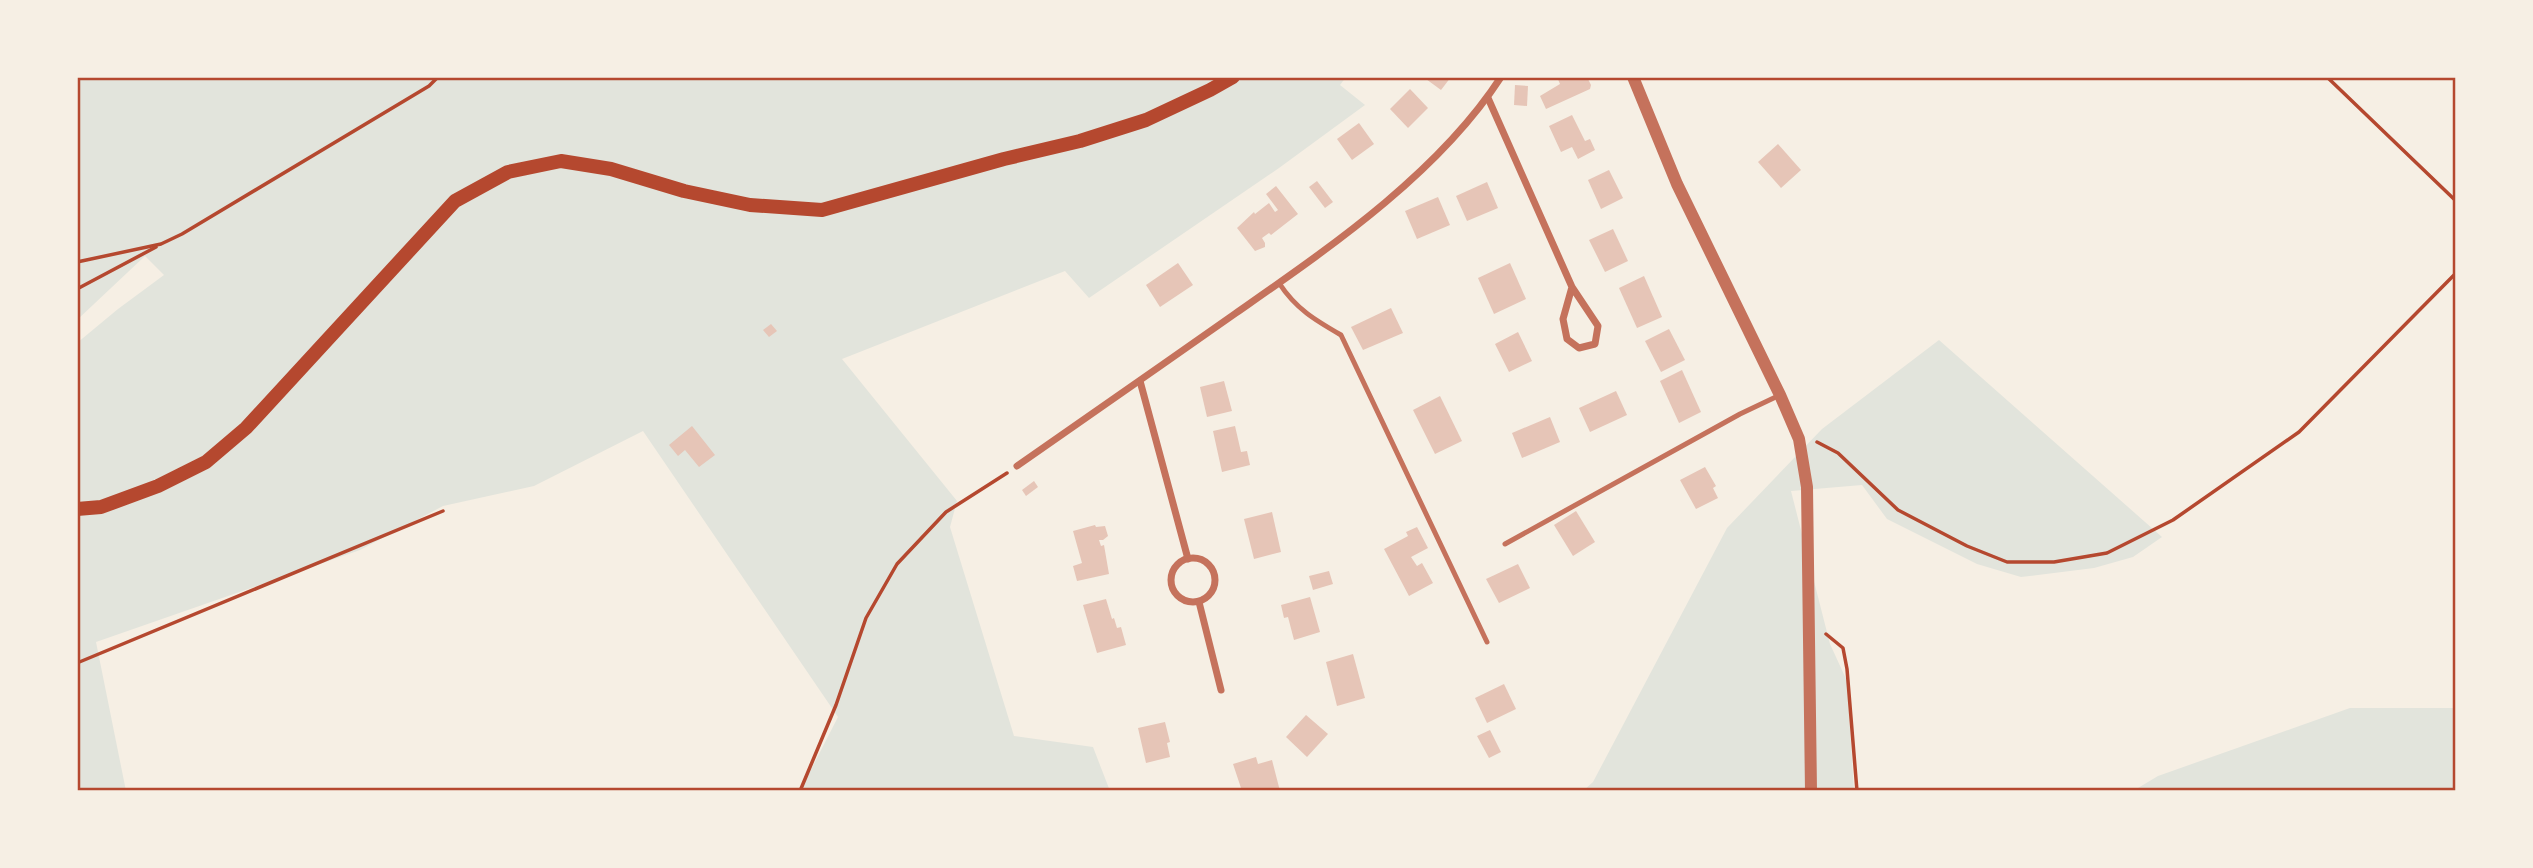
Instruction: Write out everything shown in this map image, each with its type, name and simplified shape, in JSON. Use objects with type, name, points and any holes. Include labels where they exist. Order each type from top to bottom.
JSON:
[{"type":"main road","points":[[77,509],[101,507],[158,486],[206,462],[246,428],[455,201],[508,172],[561,161],[611,169],[684,191],[750,205],[822,211],[1004,159],[1080,141],[1146,120],[1233,77]]},
{"type":"street","points":[[1017,466],[1279,283],[1369,216],[1437,154],[1488,98],[1501,77]]},
{"type":"street","points":[[1633,77],[1677,184],[1799,439],[1807,487],[1811,791]]},
{"type":"street","points":[[1488,98],[1572,287],[1598,326],[1595,344],[1579,348],[1567,340],[1563,319],[1572,287]]},
{"type":"street","points":[[1140,381],[1188,559]]},
{"type":"street","points":[[1188,559],[1203,561],[1213,571],[1214,586],[1211,593],[1199,602],[1185,601],[1172,586],[1176,566],[1188,559]]},
{"type":"street","points":[[1199,602],[1221,690]]},
{"type":"lane","points":[[1279,283],[1291,301],[1316,321],[1341,335],[1487,642]]},
{"type":"lane","points":[[1505,544],[1740,414],[1780,395]]},
{"type":"path","points":[[77,289],[233,205],[429,86],[438,77]]},
{"type":"path","points":[[2327,77],[2456,201]]},
{"type":"path","points":[[77,262],[161,244]]},
{"type":"path","points":[[1799,439],[1808,438],[1838,453],[1898,510],[1967,546],[2007,562],[2054,562],[2107,553],[2173,520],[2299,432],[2456,273]]},
{"type":"path","points":[[800,791],[836,705],[866,618],[897,564],[946,512],[1017,466]]},
{"type":"path","points":[[77,663],[443,511]]},
{"type":"path","points":[[1810,621],[1843,648],[1857,791]]},
{"type":"shaded area","points":[[77,77],[1346,77],[1340,85],[1365,105],[1279,168],[1089,298],[1065,271],[842,359],[957,501],[950,527],[1014,736],[1093,747],[1110,791],[800,791],[838,717],[643,431],[534,486],[443,506],[360,550],[96,642],[126,791],[77,791],[77,343],[164,275],[145,256],[77,320]]},
{"type":"shaded area","points":[[1939,340],[2162,537],[2133,557],[2094,568],[2021,577],[1977,564],[1887,519],[1862,485],[1791,491],[1830,644],[1847,681],[1854,791],[1583,791],[1593,782],[1727,528],[1822,429]]},
{"type":"shaded area","points":[[2350,708],[2456,708],[2456,791],[2133,791],[2158,776]]},
{"type":"building","points":[[1451,77],[1441,90],[1426,79]]},
{"type":"building","points":[[1557,77],[1587,77],[1590,89],[1546,109],[1540,96],[1560,84]]},
{"type":"building","points":[[1515,85],[1528,86],[1527,106],[1514,105]]},
{"type":"building","points":[[1410,89],[1428,108],[1408,128],[1390,109]]},
{"type":"building","points":[[1572,115],[1585,141],[1590,139],[1595,150],[1578,159],[1572,147],[1561,152],[1549,126]]},
{"type":"building","points":[[1359,123],[1374,144],[1352,160],[1337,139]]},
{"type":"building","points":[[1778,144],[1801,170],[1781,188],[1758,162]]},
{"type":"building","points":[[1609,170],[1623,198],[1601,209],[1588,180]]},
{"type":"building","points":[[1317,181],[1333,202],[1325,208],[1309,187]]},
{"type":"building","points":[[1487,182],[1498,208],[1467,221],[1456,196]]},
{"type":"building","points":[[1276,186],[1298,214],[1271,235],[1269,233],[1262,238],[1265,247],[1255,251],[1237,228],[1254,212],[1255,214],[1269,203],[1275,212],[1278,210],[1266,194]]},
{"type":"building","points":[[1438,197],[1450,225],[1417,239],[1405,211]]},
{"type":"building","points":[[1613,229],[1628,261],[1605,272],[1589,240]]},
{"type":"building","points":[[1178,263],[1193,285],[1160,307],[1146,285]]},
{"type":"building","points":[[1510,263],[1526,299],[1494,314],[1478,278]]},
{"type":"building","points":[[1644,276],[1662,317],[1637,328],[1619,288]]},
{"type":"building","points":[[1391,308],[1403,333],[1363,350],[1351,327]]},
{"type":"building","points":[[771,324],[777,331],[769,337],[763,330]]},
{"type":"building","points":[[1669,329],[1685,360],[1661,372],[1645,341]]},
{"type":"building","points":[[1518,332],[1532,361],[1509,372],[1495,344]]},
{"type":"building","points":[[1682,370],[1701,412],[1679,423],[1660,381]]},
{"type":"building","points":[[1224,381],[1232,411],[1207,417],[1200,387]]},
{"type":"building","points":[[1616,391],[1627,415],[1590,432],[1579,408]]},
{"type":"building","points":[[1440,396],[1462,441],[1435,454],[1413,410]]},
{"type":"building","points":[[1550,417],[1560,442],[1522,458],[1512,433]]},
{"type":"building","points":[[692,426],[715,455],[699,467],[685,450],[678,456],[669,445]]},
{"type":"building","points":[[1235,426],[1241,452],[1247,451],[1250,465],[1222,472],[1213,431]]},
{"type":"building","points":[[1705,467],[1716,486],[1713,488],[1718,498],[1696,509],[1680,480]]},
{"type":"building","points":[[1034,481],[1038,487],[1026,496],[1022,490]]},
{"type":"building","points":[[1576,511],[1595,542],[1573,556],[1554,525]]},
{"type":"building","points":[[1272,512],[1281,552],[1254,559],[1244,519]]},
{"type":"building","points":[[1095,525],[1105,526],[1108,536],[1099,540],[1101,546],[1104,545],[1109,574],[1077,581],[1073,566],[1082,563],[1073,531]]},
{"type":"building","points":[[1417,527],[1428,548],[1411,557],[1417,566],[1422,563],[1433,583],[1409,596],[1384,549],[1408,536],[1406,532]]},
{"type":"building","points":[[1518,564],[1530,588],[1499,603],[1486,579]]},
{"type":"building","points":[[1329,571],[1333,584],[1313,590],[1309,576]]},
{"type":"building","points":[[1310,597],[1320,632],[1294,640],[1288,617],[1284,618],[1281,605]]},
{"type":"building","points":[[1106,599],[1112,619],[1114,618],[1117,628],[1121,627],[1126,645],[1097,653],[1083,605]]},
{"type":"building","points":[[1353,654],[1365,698],[1337,706],[1326,662]]},
{"type":"building","points":[[1504,684],[1516,709],[1487,723],[1475,698]]},
{"type":"building","points":[[1306,715],[1328,734],[1307,757],[1286,737]]},
{"type":"building","points":[[1165,722],[1170,742],[1167,743],[1170,757],[1146,763],[1138,728]]},
{"type":"building","points":[[1490,730],[1501,752],[1489,758],[1477,736]]},
{"type":"building","points":[[1256,757],[1258,764],[1272,760],[1280,791],[1242,791],[1233,764]]}]
